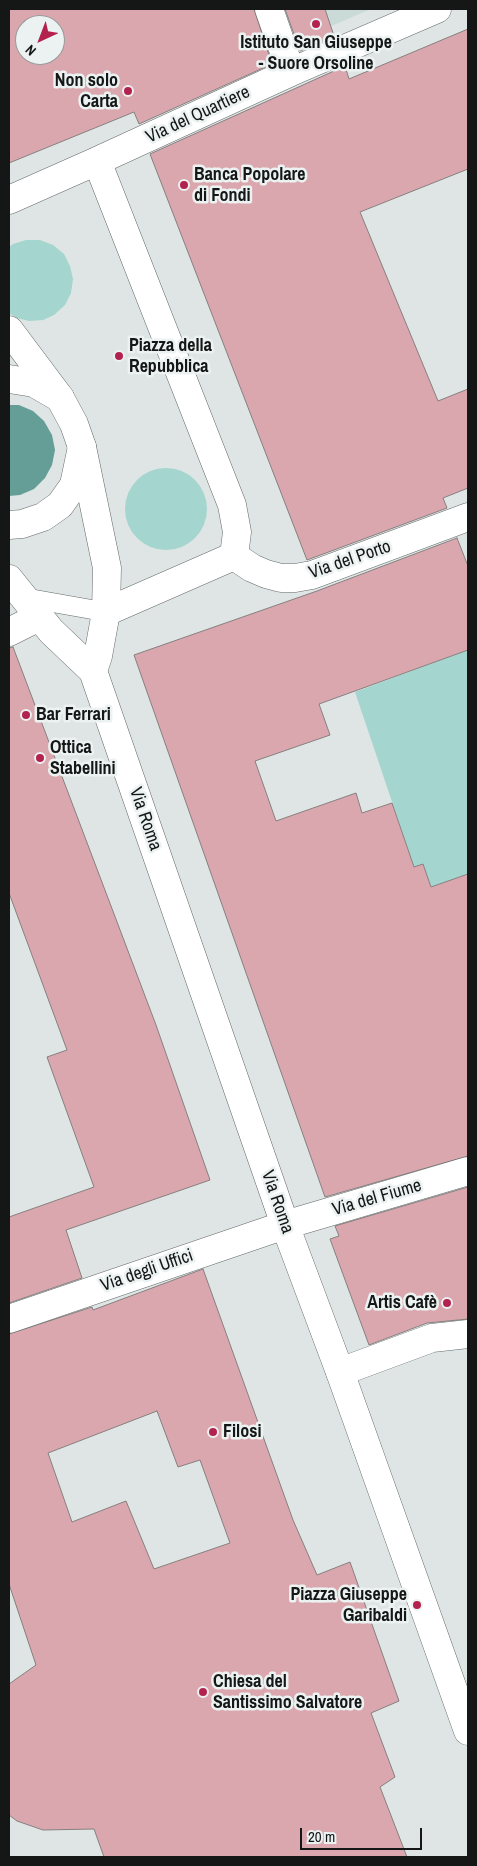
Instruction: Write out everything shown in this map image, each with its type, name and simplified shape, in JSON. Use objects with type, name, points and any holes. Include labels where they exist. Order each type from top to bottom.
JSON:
[{"type":"street","points":[[268,9],[291,72]]},
{"type":"street","name":"Via del Quartiere","points":[[97,161],[291,72],[437,9]]},
{"type":"street","points":[[9,200],[97,161],[232,505],[238,532],[234,556],[106,612]]},
{"type":"street","points":[[9,330],[60,398],[74,424],[82,448],[107,568],[106,612],[98,656],[93,671]]},
{"type":"street","points":[[9,379],[34,383],[60,398]]},
{"type":"street","points":[[9,525],[22,524],[43,517],[60,504],[74,485],[82,448]]},
{"type":"street","name":"Via del Porto","points":[[234,556],[252,568],[266,574],[281,578],[295,578],[312,575],[468,517]]},
{"type":"street","points":[[9,632],[20,596]]},
{"type":"street","name":"Via Roma","points":[[20,596],[64,644],[93,671],[285,1224],[468,1731]]},
{"type":"street","name":"Via del Fiume","points":[[285,1224],[468,1171]]},
{"type":"street","name":"Via degli Uffici","points":[[9,1319],[285,1224]]},
{"type":"street","points":[[340,1372],[432,1338],[468,1334]]},
{"type":"lane","points":[[20,596],[106,612]]},
{"type":"shaded area","name":"Istituto San Giuseppe - Suore Orsoline","points":[[290,9],[371,9],[301,39]]},
{"type":"shaded area","points":[[26,240],[40,240],[53,245],[64,254],[70,266],[73,279],[71,293],[65,305],[54,315],[43,320],[29,321],[17,318],[9,313],[9,247]]},
{"type":"shaded area","points":[[9,405],[19,405],[33,411],[44,421],[52,435],[55,450],[52,465],[45,478],[34,489],[20,495],[9,496]]},
{"type":"shaded area","points":[[166,468],[182,472],[195,480],[203,493],[207,509],[203,525],[195,538],[182,546],[166,550],[150,546],[137,538],[129,525],[125,509],[129,493],[137,480],[150,472]]},
{"type":"shaded area","points":[[468,650],[468,874],[431,887],[423,864],[414,867],[355,692]]},
{"type":"building","points":[[9,9],[254,9],[272,64],[139,124],[134,112],[9,163]]},
{"type":"building","points":[[285,9],[325,9],[334,36],[300,51]]},
{"type":"building","points":[[468,29],[468,169],[360,212],[438,401],[468,389],[468,488],[443,498],[447,508],[307,560],[150,154],[345,66],[349,79]]},
{"type":"building","points":[[457,538],[468,566],[468,650],[319,704],[330,735],[255,761],[276,821],[356,793],[362,813],[392,803],[414,867],[423,864],[431,887],[468,874],[468,1156],[325,1197],[134,655],[317,591]]},
{"type":"building","points":[[13,647],[156,1025],[210,1180],[66,1230],[82,1278],[9,1303],[9,1217],[94,1187],[47,1057],[67,1050],[9,893],[9,648]]},
{"type":"building","points":[[468,1187],[468,1319],[427,1323],[369,1345],[330,1239],[339,1236],[335,1226]]},
{"type":"building","name":"Chiesa del Santissimo Salvatore","points":[[203,1269],[293,1520],[317,1575],[350,1562],[399,1701],[371,1713],[395,1777],[380,1787],[407,1857],[104,1857],[94,1829],[43,1830],[17,1821],[9,1815],[9,1684],[36,1665],[9,1584],[9,1334],[92,1307],[93,1310]],"holes":[[[157,1411],[178,1467],[200,1460],[230,1543],[154,1569],[126,1501],[72,1522],[48,1453]]]},
{"type":"place","name":"Istituto San Giuseppe - Suore Orsoline","points":[[316,24]]},
{"type":"place","name":"Non solo Carta","points":[[128,91]]},
{"type":"place","name":"Banca Popolare di Fondi","points":[[184,185]]},
{"type":"place","name":"Piazza della Repubblica","points":[[119,356]]},
{"type":"place","name":"Bar Ferrari","points":[[26,715]]},
{"type":"place","name":"Ottica Stabellini","points":[[40,758]]},
{"type":"place","name":"Artis Cafè","points":[[447,1303]]},
{"type":"place","name":"Filosi","points":[[213,1432]]},
{"type":"place","name":"Piazza Giuseppe Garibaldi","points":[[417,1605]]},
{"type":"place","name":"Chiesa del Santissimo Salvatore","points":[[203,1692]]}]
